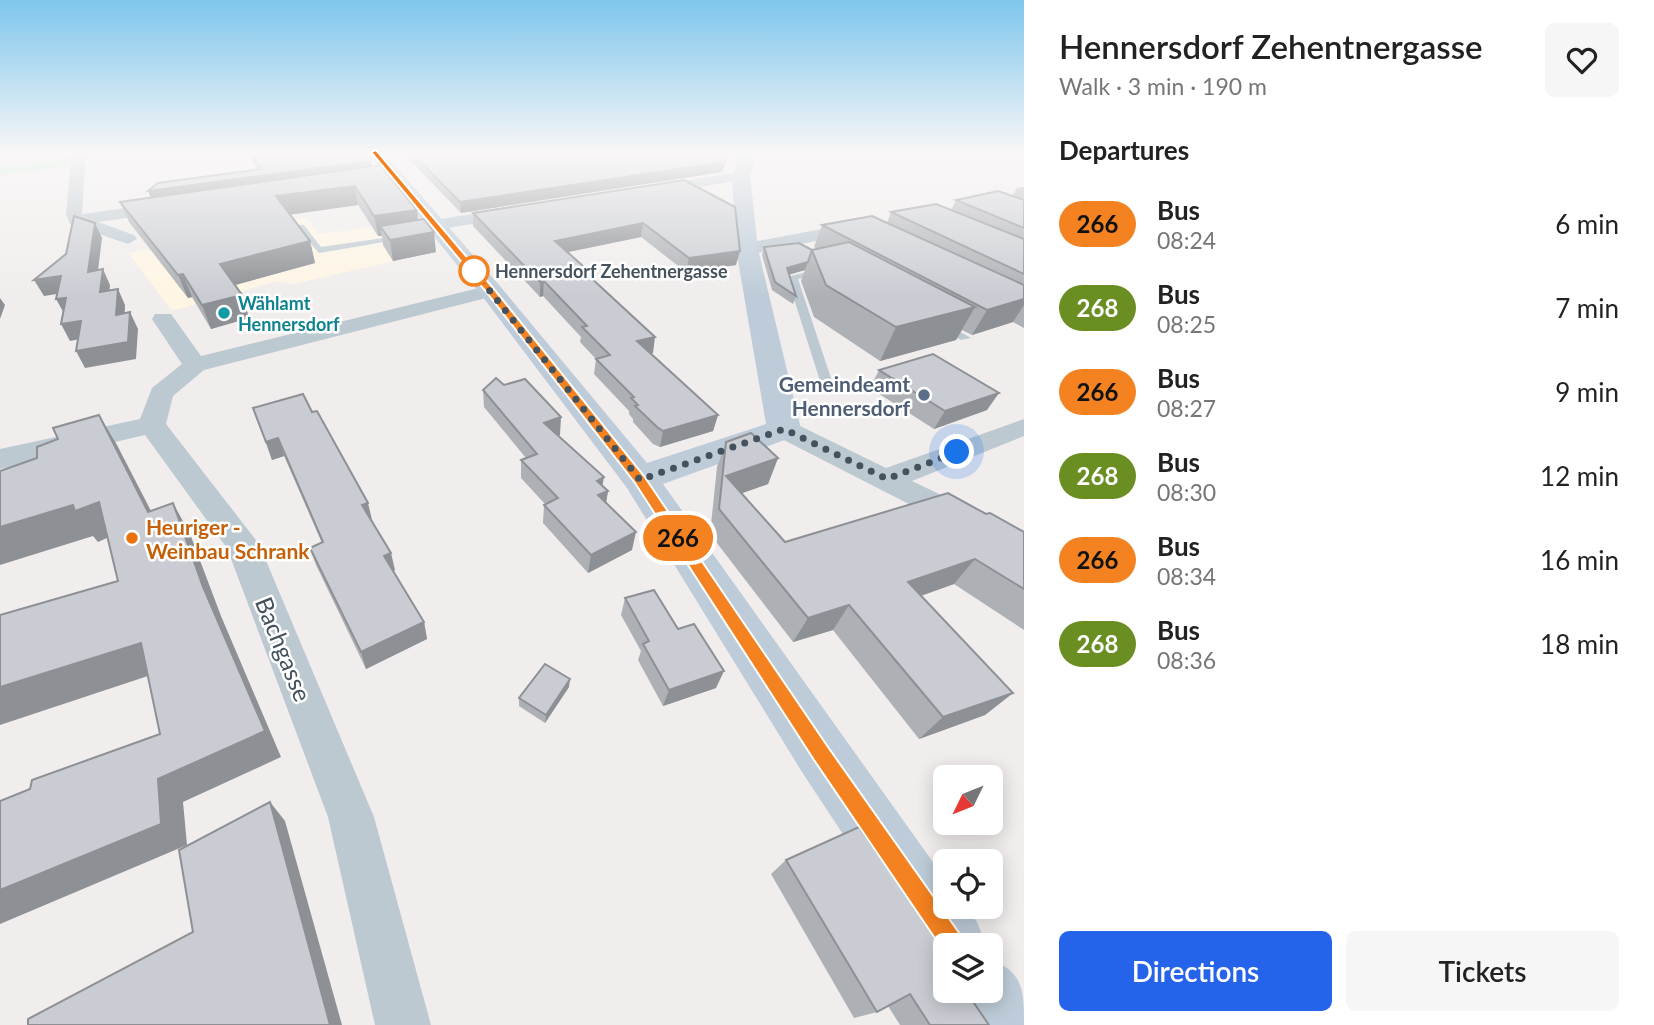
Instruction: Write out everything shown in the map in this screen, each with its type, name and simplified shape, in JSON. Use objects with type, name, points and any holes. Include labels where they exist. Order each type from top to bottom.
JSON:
[{"type":"street","points":[[75,200],[76,220]]},
{"type":"street","points":[[408,200],[491,291],[640,480],[821,753],[946,933]]},
{"type":"street","points":[[743,200],[747,248],[784,429]]},
{"type":"street","points":[[76,220],[186,204]]},
{"type":"street","points":[[436,231],[528,210]]},
{"type":"street","points":[[76,220],[128,239]]},
{"type":"street","points":[[747,248],[796,244],[868,228]]},
{"type":"street","points":[[0,459],[152,425],[161,393],[195,365],[491,291]]},
{"type":"street","points":[[163,320],[195,365]]},
{"type":"street","name":"Bachgasse","points":[[152,425],[242,544],[351,817],[403,1025]]},
{"type":"street","points":[[887,479],[1023,427]]},
{"type":"street","points":[[640,480],[784,429],[1024,550]]},
{"type":"street","points":[[994,1003],[1009,1025]]},
{"type":"lane","points":[[301,227],[319,250],[411,237]]},
{"type":"lane","points":[[826,260],[838,267],[792,276],[827,384]]},
{"type":"lane","points":[[930,319],[965,338]]},
{"type":"shaded area","points":[[306,218],[320,234],[412,221],[439,251],[293,284],[277,281],[172,311],[128,253]]},
{"type":"building","points":[[279,200],[310,241],[220,264],[242,295],[202,305],[183,274],[178,275],[120,202]]},
{"type":"building","points":[[364,200],[409,200],[417,210],[374,216]]},
{"type":"building","points":[[557,200],[721,200],[735,207],[740,251],[689,258],[643,223],[555,241],[655,337],[637,341],[718,415],[663,431],[657,427],[635,406],[638,405],[631,398],[634,397],[596,359],[610,355],[582,327],[587,326],[473,213]]},
{"type":"building","points":[[956,200],[1024,200],[1024,228]]},
{"type":"building","points":[[936,204],[1024,239],[1024,274],[891,212]]},
{"type":"building","points":[[74,216],[95,223],[88,272],[103,269],[100,292],[118,289],[116,315],[130,312],[128,342],[76,351],[81,321],[61,324],[66,298],[56,299],[61,276],[34,280],[66,254]]},
{"type":"building","points":[[872,216],[1024,285],[1024,299],[987,310],[822,225]]},
{"type":"building","points":[[424,219],[434,232],[390,240],[380,226]]},
{"type":"building","points":[[849,242],[975,307],[896,327],[826,285],[812,250]]},
{"type":"building","points":[[799,243],[812,250],[808,262],[787,268],[796,296],[775,282],[764,247]]},
{"type":"building","points":[[933,354],[999,393],[945,411],[879,370]]},
{"type":"building","points":[[496,378],[504,385],[525,379],[561,417],[544,423],[604,477],[597,481],[608,491],[598,495],[636,532],[591,555],[544,505],[558,498],[521,460],[537,454],[483,390]]},
{"type":"building","points":[[303,394],[312,412],[317,411],[368,503],[362,505],[391,553],[384,556],[424,622],[361,652],[310,548],[323,542],[278,438],[266,442],[253,408]]},
{"type":"building","points":[[99,415],[148,512],[173,503],[203,587],[265,731],[158,779],[161,824],[0,890],[0,801],[30,789],[32,780],[160,734],[141,643],[0,687],[0,615],[118,581],[99,502],[75,511],[73,505],[0,527],[0,471],[37,458],[37,447],[58,439],[53,428]]},
{"type":"building","points":[[751,433],[778,458],[726,476],[785,542],[948,493],[1024,532],[1024,589],[975,559],[908,582],[1013,693],[943,717],[849,605],[808,618],[719,509],[726,442]]},
{"type":"building","points":[[654,590],[678,629],[694,624],[724,671],[669,690],[643,644],[649,641],[625,598]]},
{"type":"building","points":[[545,664],[570,679],[546,715],[519,698]]},
{"type":"building","points":[[270,802],[330,1025],[28,1025],[28,1019],[193,932],[179,850]]},
{"type":"building","points":[[859,827],[934,933],[933,1003],[974,1003],[989,1025],[930,1025],[910,994],[877,1012],[786,860]]},
{"type":"bus line","name":"266","points":[[414,200],[491,291],[640,480],[821,753],[946,933]]},
{"type":"place","name":"Hennersdorf Zehentnergasse","points":[[474,271]]},
{"type":"place","name":"Wählamt Hennersdorf","points":[[224,313]]},
{"type":"place","name":"Gemeindeamt Hennersdorf","points":[[924,395]]},
{"type":"place","name":"Heuriger - Weinbau Schrank","points":[[132,538]]},
{"type":"route","points":[[474,271],[640,480],[784,429],[887,479],[957,452]]}]
